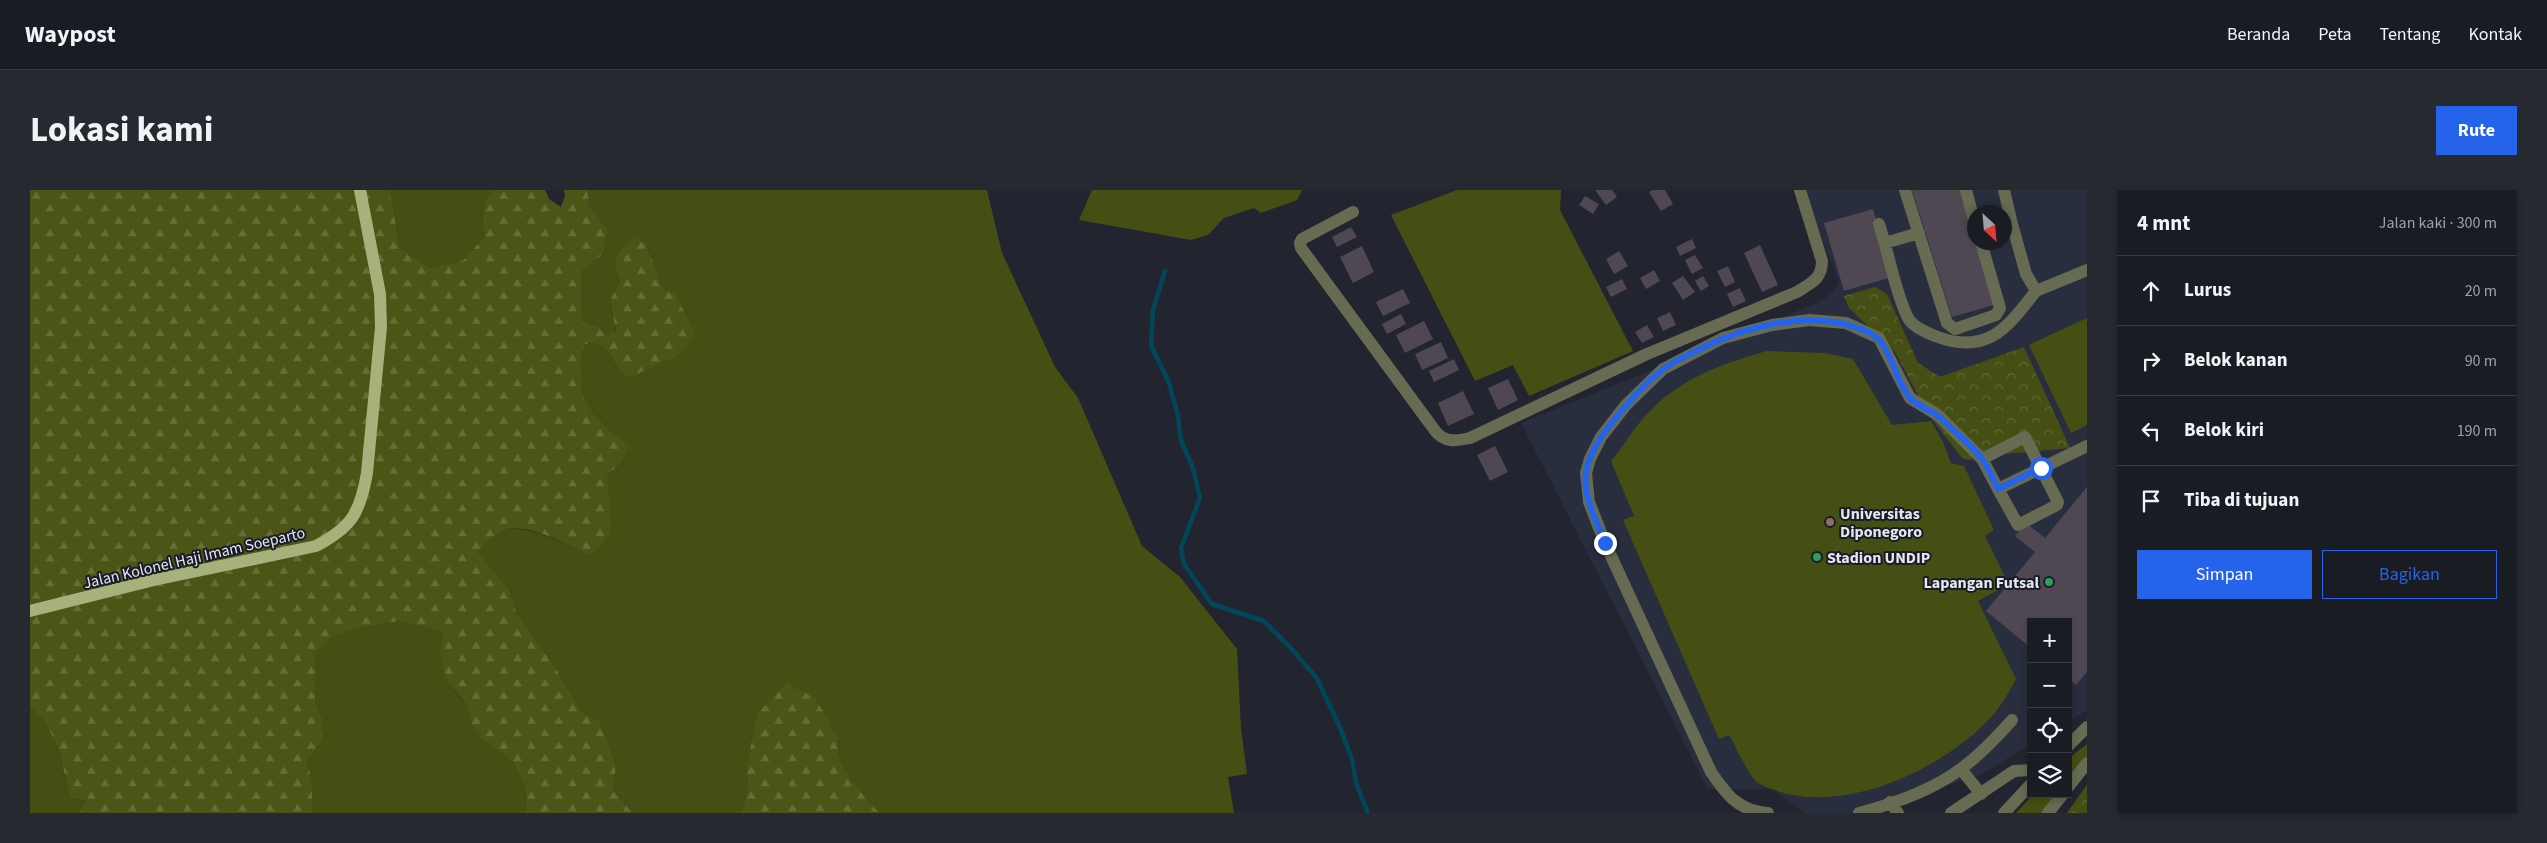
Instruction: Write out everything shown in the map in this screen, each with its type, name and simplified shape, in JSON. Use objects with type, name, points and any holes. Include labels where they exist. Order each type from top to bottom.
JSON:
[{"type":"main road","name":"Jalan Kolonel Haji Imam Soeparto","points":[[30,611],[154,580],[316,546],[337,535],[350,522],[364,491],[367,473],[380,327],[380,294],[360,190]]},
{"type":"street","points":[[1353,212],[1302,239],[1300,243],[1301,248],[1436,432],[1443,440],[1457,441],[1470,438],[1648,354],[1798,292],[1819,278],[1822,271],[1822,261],[1800,190]]},
{"type":"street","points":[[1906,190],[1947,323],[1955,329],[1996,315],[1999,312],[2000,308],[1983,250]]},
{"type":"street","points":[[1966,190],[1970,205]]},
{"type":"street","points":[[2004,190],[2006,205]]},
{"type":"street","points":[[1880,224],[1907,317],[1919,329],[1947,340],[1971,344],[1990,338],[2018,312],[2036,291],[2087,270]]},
{"type":"street","points":[[1885,243],[1919,233]]},
{"type":"street","points":[[2012,236],[2026,274],[2036,291]]},
{"type":"street","points":[[1768,813],[1753,812],[1729,798],[1711,772],[1605,543],[1589,502],[1586,473],[1590,459],[1601,436],[1626,404],[1663,369],[1698,350],[1742,332],[1800,322],[1827,321],[1846,323],[1879,338],[1910,398],[1938,416],[1982,459],[2015,522],[2020,524],[2057,505],[2057,498],[2025,437],[1982,459]]},
{"type":"street","points":[[1998,489],[2087,446]]},
{"type":"street","points":[[1859,813],[1894,808],[1961,769],[1990,744],[2012,720]]},
{"type":"street","points":[[2072,742],[2087,727]]},
{"type":"street","points":[[2072,782],[2087,763]]},
{"type":"street","points":[[1961,769],[1981,794]]},
{"type":"street","points":[[1951,813],[2014,771],[2027,770]]},
{"type":"street","points":[[2004,813],[2027,788]]},
{"type":"street","points":[[2048,813],[2060,798]]},
{"type":"shaded area","name":"Universitas Diponegoro","points":[[1806,190],[2087,190],[2087,710],[2072,719],[2072,618],[2027,618],[2027,746],[1982,774],[1863,813],[1805,813],[1772,789],[1708,789],[1521,423],[1817,303],[1834,292],[1839,282],[1811,212]]},
{"type":"green space","points":[[30,190],[390,190],[400,248],[430,268],[463,260],[484,237],[483,219],[485,205],[494,190],[545,190],[549,199],[561,207],[565,196],[564,190],[588,190],[589,205],[607,230],[602,255],[582,271],[583,323],[597,325],[606,334],[616,332],[610,300],[620,281],[614,262],[625,244],[636,238],[647,245],[663,289],[675,294],[696,335],[678,355],[630,377],[619,371],[605,347],[591,343],[584,345],[581,365],[582,395],[592,411],[614,434],[630,445],[620,465],[607,474],[611,533],[590,556],[549,536],[515,528],[498,534],[478,552],[510,590],[516,612],[554,665],[581,711],[600,721],[616,765],[614,790],[632,813],[526,813],[525,787],[513,762],[481,739],[471,724],[466,704],[446,680],[440,649],[443,632],[399,621],[352,630],[332,637],[315,654],[315,702],[322,717],[322,742],[307,760],[312,783],[312,813],[79,813],[85,801],[70,798],[59,750],[45,721],[30,707]]},
{"type":"green space","points":[[390,190],[494,190],[485,205],[483,218],[484,237],[463,260],[430,268],[400,248]]},
{"type":"green space","points":[[588,190],[987,190],[1002,253],[1055,367],[1078,398],[1142,546],[1180,577],[1237,649],[1241,728],[1247,774],[1228,777],[1234,813],[880,813],[863,795],[846,771],[838,754],[839,737],[830,728],[814,697],[747,767],[746,797],[741,813],[632,813],[614,790],[616,765],[600,721],[581,711],[554,665],[516,612],[510,590],[478,552],[498,534],[506,530],[515,529],[548,537],[590,556],[607,474],[620,465],[629,445],[614,434],[592,411],[581,395],[581,365],[584,345],[591,343],[605,347],[619,371],[663,289],[647,245],[614,262],[620,281],[610,300],[616,333],[606,334],[597,325],[583,323],[582,271],[602,255],[595,213],[589,205]]},
{"type":"green space","points":[[1092,190],[1302,190],[1297,200],[1261,213],[1254,208],[1224,218],[1208,235],[1191,240],[1079,220]]},
{"type":"green space","points":[[1457,190],[1561,190],[1560,210],[1633,351],[1529,396],[1513,365],[1475,381],[1391,215]]},
{"type":"green space","points":[[1875,287],[1887,294],[1918,363],[1940,377],[2024,347],[2070,448],[2003,454],[1968,460],[1962,458],[1928,414],[1895,352],[1849,308],[1844,296]]},
{"type":"green space","points":[[2087,318],[2087,425],[2071,433],[2029,345]]},
{"type":"green space","name":"Stadion UNDIP","points":[[1767,351],[1824,353],[1853,359],[1892,425],[1931,421],[1943,442],[1951,463],[1964,466],[1994,530],[1985,536],[2006,579],[2000,589],[1978,601],[2016,679],[2000,706],[1974,733],[1951,751],[1924,768],[1896,781],[1867,791],[1837,796],[1808,797],[1780,792],[1756,781],[1729,735],[1719,739],[1623,520],[1634,516],[1611,461],[1641,420],[1659,402],[1687,382],[1717,367]]},
{"type":"green space","points":[[399,621],[443,632],[440,649],[456,693],[466,704],[471,724],[481,739],[513,762],[525,787],[526,813],[312,813],[312,783],[307,760],[322,742],[322,717],[315,702],[315,654],[331,637],[352,630]]},
{"type":"green space","points":[[786,684],[814,697],[830,722],[830,728],[839,737],[838,754],[842,763],[863,794],[880,813],[741,813],[746,797],[747,767],[757,714]]},
{"type":"green space","points":[[30,707],[46,721],[59,750],[70,798],[85,801],[79,813],[30,813]]},
{"type":"green space","points":[[2087,744],[2087,759],[2072,778],[2072,756]]},
{"type":"green space","points":[[2086,786],[2087,813],[2067,813]]},
{"type":"green space","points":[[2030,798],[2057,798],[2046,813],[2016,813]]},
{"type":"building","points":[[1595,190],[1612,190],[1617,197],[1606,205]]},
{"type":"building","points":[[1665,190],[1673,204],[1661,211],[1649,192]]},
{"type":"building","points":[[1912,190],[1965,190],[1969,205],[1967,205],[1967,250],[1982,250],[1997,304],[1952,317]]},
{"type":"building","points":[[1585,196],[1599,204],[1593,214],[1579,205]]},
{"type":"building","points":[[1873,209],[1892,277],[1844,291],[1824,223]]},
{"type":"building","points":[[1351,227],[1357,237],[1337,247],[1332,237]]},
{"type":"building","points":[[1692,239],[1696,248],[1680,256],[1676,247]]},
{"type":"building","points":[[1760,245],[1778,285],[1762,292],[1744,253]]},
{"type":"building","points":[[1362,246],[1374,272],[1353,283],[1340,257]]},
{"type":"building","points":[[1619,251],[1628,266],[1614,274],[1606,259]]},
{"type":"building","points":[[1695,255],[1703,268],[1692,274],[1685,260]]},
{"type":"building","points":[[1728,266],[1735,282],[1725,287],[1717,271]]},
{"type":"building","points":[[1654,270],[1660,281],[1646,289],[1640,278]]},
{"type":"building","points":[[1683,276],[1695,292],[1683,300],[1672,283]]},
{"type":"building","points":[[1703,276],[1709,286],[1701,291],[1695,281]]},
{"type":"building","points":[[1622,279],[1627,289],[1611,297],[1606,287]]},
{"type":"building","points":[[1740,288],[1746,301],[1733,307],[1727,294]]},
{"type":"building","points":[[1403,289],[1410,303],[1383,316],[1376,302]]},
{"type":"building","points":[[1670,312],[1676,325],[1663,331],[1657,318]]},
{"type":"building","points":[[1401,314],[1406,324],[1387,334],[1382,324]]},
{"type":"building","points":[[1424,321],[1433,339],[1405,353],[1396,335]]},
{"type":"building","points":[[1647,325],[1654,337],[1642,343],[1635,332]]},
{"type":"building","points":[[1441,342],[1448,358],[1422,370],[1415,354]]},
{"type":"building","points":[[1454,359],[1459,370],[1434,382],[1429,371]]},
{"type":"building","points":[[1508,379],[1518,400],[1498,410],[1488,388]]},
{"type":"building","points":[[1463,391],[1474,414],[1448,426],[1438,403]]},
{"type":"building","points":[[1495,446],[1508,472],[1490,481],[1477,455]]},
{"type":"building","name":"Lapangan Futsal","points":[[2087,487],[2087,672],[2076,685],[2072,682],[2072,618],[2027,618],[2027,645],[1986,611],[2035,552],[2015,536],[2026,523],[2045,538]]},
{"type":"waterway","points":[[1165,271],[1153,310],[1151,345],[1169,383],[1178,416],[1181,441],[1193,468],[1200,498],[1181,548],[1184,564],[1212,604],[1264,621],[1316,677],[1339,725],[1352,759],[1356,783],[1368,813]]},
{"type":"place","name":"Universitas Diponegoro","points":[[1830,522]]},
{"type":"place","name":"Stadion UNDIP","points":[[1817,557]]},
{"type":"place","name":"Lapangan Futsal","points":[[2049,582]]},
{"type":"route","points":[[1605,543],[1589,502],[1586,473],[1590,459],[1601,436],[1626,404],[1663,369],[1723,338],[1772,325],[1809,320],[1846,323],[1879,338],[1886,348],[1910,398],[1938,416],[1982,459],[1998,489],[2041,468]]}]
